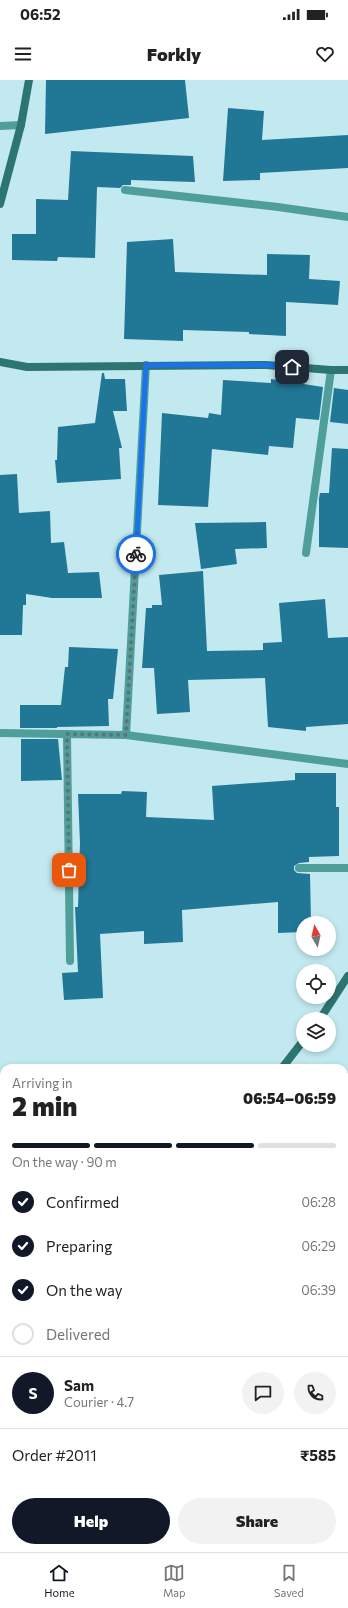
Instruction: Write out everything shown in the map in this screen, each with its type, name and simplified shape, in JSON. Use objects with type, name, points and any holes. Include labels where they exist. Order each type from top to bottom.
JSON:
[{"type":"main road","points":[[0,204],[21,125],[29,80]]},
{"type":"main road","points":[[0,362],[27,367],[266,365],[348,370]]},
{"type":"main road","points":[[325,1012],[348,976]]},
{"type":"main road","points":[[285,1064],[296,1050]]},
{"type":"street","points":[[0,126],[21,125]]},
{"type":"street","points":[[125,190],[278,207],[348,217]]},
{"type":"street","points":[[126,735],[146,365]]},
{"type":"street","points":[[306,552],[330,370]]},
{"type":"street","points":[[0,733],[126,735],[348,764]]},
{"type":"street","points":[[67,734],[70,961]]},
{"type":"street","points":[[299,868],[348,868]]},
{"type":"building","points":[[46,80],[185,80],[189,118],[45,134]]},
{"type":"building","points":[[228,108],[264,111],[262,140],[348,135],[348,168],[260,173],[260,180],[223,181]]},
{"type":"building","points":[[71,151],[193,156],[195,182],[131,180],[131,185],[123,185],[120,188],[97,187],[95,258],[58,257],[57,261],[12,260],[12,234],[36,234],[36,199],[68,200]]},
{"type":"building","points":[[173,239],[175,272],[267,275],[267,254],[310,255],[309,279],[340,281],[338,305],[286,302],[286,336],[249,334],[249,332],[183,330],[183,341],[124,339],[127,242]]},
{"type":"building","points":[[102,373],[104,373],[105,379],[125,379],[127,411],[113,411],[122,448],[119,448],[121,479],[57,483],[55,460],[57,460],[58,427],[95,423]]},
{"type":"building","points":[[271,379],[323,387],[319,420],[296,418],[293,448],[269,446],[268,455],[212,449],[208,507],[158,505],[162,413],[208,418],[209,413],[221,415],[223,380],[271,383]]},
{"type":"building","points":[[334,388],[348,390],[348,424],[330,422]]},
{"type":"building","points":[[332,448],[348,449],[348,548],[319,547],[319,498],[320,493],[329,493]]},
{"type":"building","points":[[17,474],[19,513],[50,511],[51,543],[64,542],[68,573],[99,572],[102,598],[52,598],[26,594],[26,605],[23,605],[22,635],[0,635],[0,475]]},
{"type":"building","points":[[266,522],[267,548],[235,549],[237,564],[201,569],[195,523]]},
{"type":"building","points":[[203,571],[207,651],[263,650],[263,643],[282,642],[279,603],[325,599],[328,638],[348,637],[348,724],[306,727],[306,731],[268,727],[265,678],[188,680],[190,712],[157,714],[154,668],[142,668],[146,608],[152,608],[152,605],[162,605],[159,575]]},
{"type":"building","points":[[69,647],[118,649],[113,699],[108,699],[109,726],[20,728],[20,705],[61,705],[65,667],[68,667]]},
{"type":"building","points":[[21,739],[58,739],[62,780],[21,781]]},
{"type":"building","points":[[295,773],[336,773],[336,807],[339,807],[339,856],[309,857],[309,862],[299,863],[294,866],[294,870],[297,873],[310,874],[311,916],[296,916],[296,932],[278,933],[278,902],[182,910],[183,942],[144,944],[144,931],[100,934],[103,998],[64,1000],[62,973],[78,972],[75,907],[78,907],[80,843],[78,794],[121,794],[122,791],[147,792],[146,817],[214,820],[212,786],[295,780]]},
{"type":"way so far","points":[[69,870],[67,734],[126,735],[136,554]]},
{"type":"route","points":[[136,554],[146,365],[266,365],[292,367]]}]
